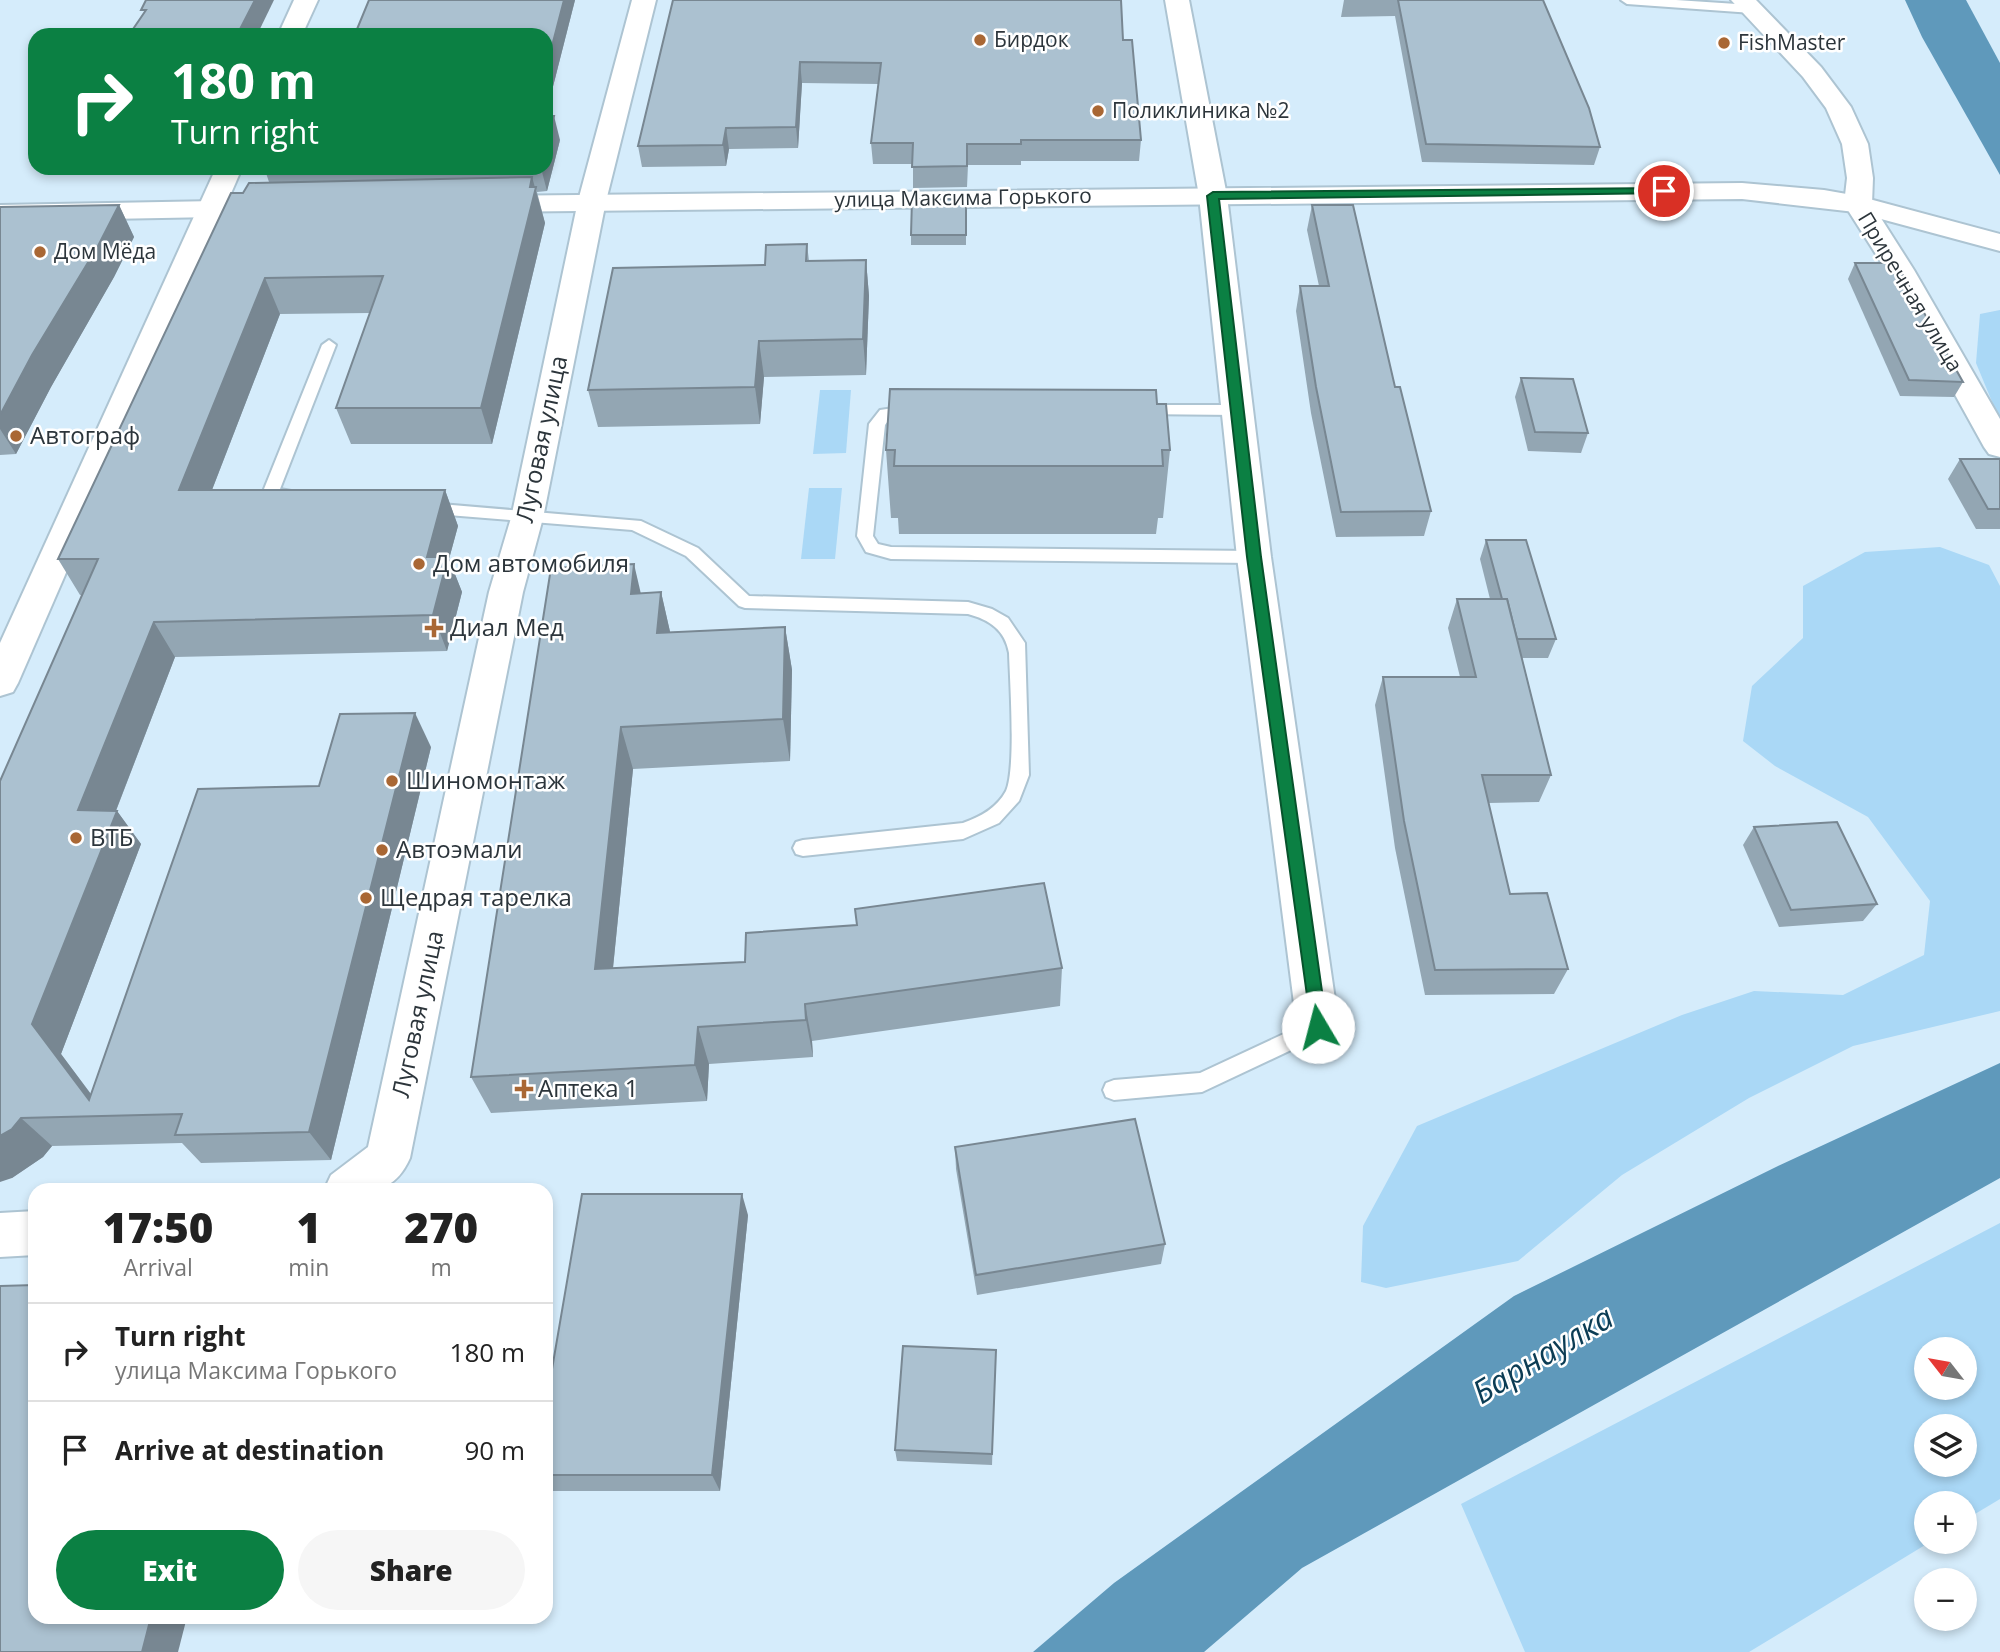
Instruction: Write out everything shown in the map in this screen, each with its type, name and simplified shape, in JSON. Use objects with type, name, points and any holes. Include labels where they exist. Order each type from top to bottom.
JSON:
[{"type":"street","points":[[293,28],[306,0]]},
{"type":"street","name":"Луговая улица","points":[[356,1183],[388,1158],[506,592],[527,518],[592,201],[644,0]]},
{"type":"street","points":[[1177,0],[1213,196],[1254,557],[1318,1027]]},
{"type":"street","name":"Приречная улица","points":[[1748,5],[1812,72],[1838,107],[1855,144],[1860,178],[1858,204],[1900,270],[2000,447]]},
{"type":"street","points":[[0,683],[226,175]]},
{"type":"street","name":"улица Максима Горького","points":[[456,204],[1742,191],[1824,198],[1858,204],[2000,243]]},
{"type":"street","points":[[0,213],[306,208]]},
{"type":"street","points":[[0,1235],[28,1233]]},
{"type":"lane","points":[[1627,0],[1748,5]]},
{"type":"lane","points":[[311,498],[270,494],[329,345]]},
{"type":"lane","points":[[929,410],[894,411],[885,414],[877,424],[865,536],[872,548],[891,553],[1254,557]]},
{"type":"lane","points":[[1124,410],[1236,410]]},
{"type":"lane","points":[[419,508],[635,525],[692,552],[745,602],[968,608],[985,612],[1004,622],[1016,639],[1020,775],[1017,791],[1003,811],[984,825],[963,831],[803,848]]},
{"type":"lane","points":[[1114,1090],[1202,1082],[1318,1027]]},
{"type":"shaded area","points":[[2000,310],[2000,421],[1976,363],[1980,314]]},
{"type":"shaded area","points":[[820,390],[851,390],[846,453],[813,454]]},
{"type":"shaded area","points":[[809,488],[842,488],[835,559],[801,559]]},
{"type":"shaded area","points":[[1940,547],[1989,565],[2000,586],[2000,1011],[1853,1046],[1749,1098],[1622,1175],[1518,1261],[1386,1288],[1361,1282],[1363,1226],[1417,1126],[1682,1015],[1754,991],[1843,995],[1924,955],[1930,901],[1868,817],[1775,766],[1743,741],[1752,686],[1803,638],[1803,586],[1865,552]]},
{"type":"shaded area","points":[[2000,1223],[2000,1499],[1977,1513],[1977,1491],[1914,1491],[1914,1552],[1749,1652],[1525,1652],[1461,1504]]},
{"type":"water","points":[[1905,0],[1966,0],[2000,63],[2000,175],[1922,37]]},
{"type":"water","name":"Барнаулка","points":[[2000,1063],[2000,1178],[1302,1568],[1204,1652],[1033,1652],[1114,1583],[1514,1296],[1778,1166]]},
{"type":"building","points":[[146,0],[255,0],[241,28],[134,28],[146,10],[141,10]]},
{"type":"building","points":[[369,0],[564,0],[553,42],[553,28],[357,28]]},
{"type":"building","points":[[673,0],[1121,0],[1123,40],[1132,40],[1141,140],[1021,140],[1021,144],[967,144],[967,166],[912,167],[913,143],[871,143],[881,63],[800,62],[796,127],[726,128],[723,145],[638,146]]},
{"type":"building","points":[[1398,0],[1543,0],[1589,108],[1600,147],[1426,144]]},
{"type":"building","points":[[532,177],[530,187],[536,187],[481,408],[336,408],[383,276],[265,278],[179,490],[445,490],[427,557],[448,557],[433,615],[154,622],[78,810],[117,811],[32,1024],[89,1100],[198,789],[319,786],[340,714],[415,713],[309,1132],[175,1135],[182,1114],[21,1118],[12,1129],[0,1136],[0,781],[98,559],[58,559],[231,193],[243,193],[249,183]]},
{"type":"building","points":[[912,199],[966,199],[966,235],[911,235]]},
{"type":"building","points":[[119,205],[98,246],[32,355],[0,415],[0,207]]},
{"type":"building","points":[[1312,205],[1353,205],[1395,387],[1400,387],[1431,511],[1341,512],[1316,387],[1300,286],[1329,286]]},
{"type":"building","points":[[807,244],[806,261],[866,260],[863,339],[759,341],[755,387],[588,390],[613,268],[765,265],[766,245]]},
{"type":"building","points":[[1855,263],[1896,263],[1963,382],[1909,380]]},
{"type":"building","points":[[1521,378],[1573,379],[1588,433],[1535,432]]},
{"type":"building","points":[[890,389],[1156,390],[1157,404],[1166,404],[1170,450],[1162,450],[1163,466],[894,466],[895,450],[886,450]]},
{"type":"building","points":[[1960,459],[2000,459],[2000,509],[1988,509]]},
{"type":"building","points":[[1486,540],[1526,540],[1556,639],[1517,639],[1507,599],[1502,599]]},
{"type":"building","points":[[634,564],[631,594],[661,592],[657,633],[785,627],[783,719],[621,727],[595,969],[745,962],[746,933],[857,925],[855,909],[1044,883],[1062,968],[805,1004],[806,1020],[698,1027],[695,1065],[471,1077],[551,568]]},
{"type":"building","points":[[1457,599],[1507,599],[1551,775],[1482,775],[1510,894],[1547,893],[1568,969],[1435,970],[1404,821],[1383,677],[1476,677]]},
{"type":"building","points":[[1837,822],[1877,904],[1791,910],[1754,827]]},
{"type":"building","points":[[1135,1119],[1165,1244],[976,1275],[955,1147]]},
{"type":"building","points":[[582,1194],[742,1194],[712,1475],[553,1475],[553,1363]]},
{"type":"building","points":[[28,1285],[28,1624],[149,1624],[142,1652],[0,1652],[0,1286]]},
{"type":"building","points":[[903,1346],[996,1350],[992,1454],[895,1450]]},
{"type":"place","name":"Бирдок","points":[[980,40]]},
{"type":"place","name":"FishMaster","points":[[1724,43]]},
{"type":"place","name":"Поликлиника №2","points":[[1098,111]]},
{"type":"place","name":"Дом Мёда","points":[[40,252]]},
{"type":"place","name":"Автограф","points":[[16,436]]},
{"type":"place","name":"Дом автомобиля","points":[[419,564]]},
{"type":"place","name":"Диал Мед","points":[[434,628]]},
{"type":"place","name":"Шиномонтаж","points":[[392,781]]},
{"type":"place","name":"ВТБ","points":[[76,838]]},
{"type":"place","name":"Автоэмали","points":[[382,850]]},
{"type":"place","name":"Щедрая тарелка","points":[[366,898]]},
{"type":"place","name":"Аптека 1","points":[[524,1089]]},
{"type":"route","points":[[1318,1027],[1254,557],[1213,196],[1664,191]]}]
